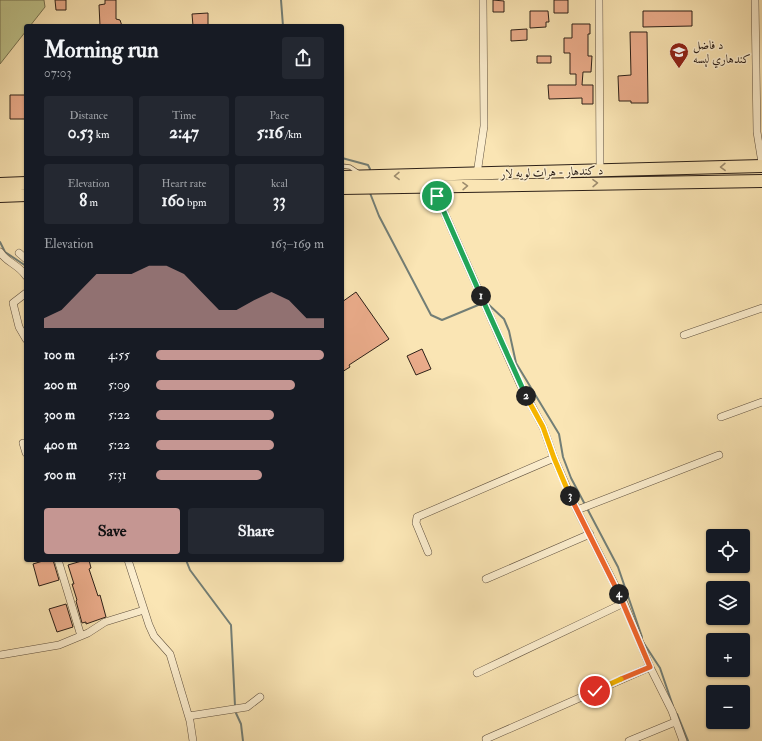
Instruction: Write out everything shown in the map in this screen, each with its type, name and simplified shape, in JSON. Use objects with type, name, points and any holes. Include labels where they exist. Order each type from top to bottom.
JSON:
[{"type":"highway","name":"د کندهار - هرات لويه لار","points":[[344,188],[434,181],[478,174],[762,166]]},
{"type":"highway","points":[[644,169],[645,183]]},
{"type":"highway","name":"د کندهار - هرات لويه لار","points":[[344,177],[434,181],[645,183],[762,181]]},
{"type":"highway","points":[[0,184],[24,183]]},
{"type":"highway","points":[[0,196],[24,195]]},
{"type":"street","points":[[478,174],[484,126],[483,0]]},
{"type":"street","points":[[599,0],[600,170]]},
{"type":"street","points":[[755,0],[759,66],[757,132],[762,163]]},
{"type":"street","points":[[434,181],[437,196],[484,305],[520,384],[543,427],[554,458],[582,508],[590,534],[624,603],[650,667],[676,722],[683,741]]},
{"type":"street","points":[[0,252],[5,259],[21,268],[24,273]]},
{"type":"street","points":[[19,253],[24,258]]},
{"type":"street","points":[[24,295],[13,303],[18,327],[24,336]]},
{"type":"street","points":[[684,335],[762,308]]},
{"type":"street","points":[[721,418],[762,402]]},
{"type":"street","points":[[582,508],[719,455]]},
{"type":"street","points":[[428,552],[416,523],[417,517],[554,458]]},
{"type":"street","points":[[486,579],[590,534]]},
{"type":"street","points":[[59,562],[82,636]]},
{"type":"street","points":[[129,562],[141,611],[154,636],[170,654],[189,716],[193,741]]},
{"type":"street","points":[[477,673],[624,603]]},
{"type":"street","points":[[0,655],[59,645],[82,636],[105,622],[141,611]]},
{"type":"street","points":[[486,739],[650,667]]},
{"type":"street","points":[[189,716],[247,707],[260,697]]},
{"type":"street","points":[[629,741],[676,722]]},
{"type":"lane","points":[[344,166],[350,167],[367,177]]},
{"type":"green space","points":[[0,0],[44,0],[45,7],[32,24],[24,24],[24,34],[0,64]]},
{"type":"building","points":[[55,0],[66,0],[66,10],[56,10]]},
{"type":"building","points":[[105,0],[116,0],[116,19],[120,20],[121,24],[100,24],[99,5],[105,4]]},
{"type":"building","points":[[493,0],[504,1],[504,12],[493,12]]},
{"type":"building","points":[[554,0],[568,0],[568,13],[554,13]]},
{"type":"building","points":[[530,11],[548,11],[549,22],[546,22],[546,27],[530,28]]},
{"type":"building","points":[[643,11],[692,11],[692,26],[643,27]]},
{"type":"building","points":[[208,13],[208,24],[193,24],[192,14]]},
{"type":"building","points":[[572,24],[590,24],[590,34],[588,34],[588,56],[592,56],[591,72],[583,72],[582,85],[593,85],[593,104],[582,104],[582,98],[549,99],[548,85],[576,85],[576,74],[570,74],[570,53],[564,53],[564,38],[572,38]]},
{"type":"building","points":[[527,29],[527,40],[511,41],[511,30]]},
{"type":"building","points":[[630,32],[647,32],[648,103],[619,101],[618,76],[631,75]]},
{"type":"building","points":[[537,56],[551,56],[551,63],[537,63]]},
{"type":"building","points":[[10,95],[24,95],[24,119],[10,119]]},
{"type":"building","points":[[356,292],[389,339],[349,365],[350,367],[344,371],[344,301]]},
{"type":"building","points":[[422,349],[431,369],[416,375],[407,356]]},
{"type":"building","points":[[40,562],[54,562],[59,580],[39,586],[33,564]]},
{"type":"building","points":[[78,562],[90,562],[91,568],[89,569],[98,596],[100,595],[106,617],[86,624],[86,622],[82,623],[72,584],[74,584],[68,565]]},
{"type":"building","points":[[66,604],[73,627],[57,632],[49,609]]},
{"type":"waterway","points":[[281,0],[283,24]]},
{"type":"waterway","points":[[344,159],[368,165],[370,169]]},
{"type":"waterway","points":[[370,193],[379,216],[431,315],[442,320],[483,303]]},
{"type":"waterway","points":[[0,242],[5,252],[24,265]]},
{"type":"waterway","points":[[488,304],[504,319],[509,331],[516,363],[559,434],[563,457],[571,478],[618,567],[642,637]]},
{"type":"waterway","points":[[187,562],[190,570],[231,625],[235,706]]},
{"type":"waterway","points":[[643,642],[660,668],[673,706]]},
{"type":"waterway","points":[[235,711],[241,724],[243,741]]},
{"type":"waterway","points":[[677,714],[688,741]]},
{"type":"place","name":"د فاضل کندهاري لېسه","points":[[679,69]]},
{"type":"route","points":[[437,196],[520,384],[543,427],[554,458],[577,510],[624,603],[650,667],[595,691]]}]
